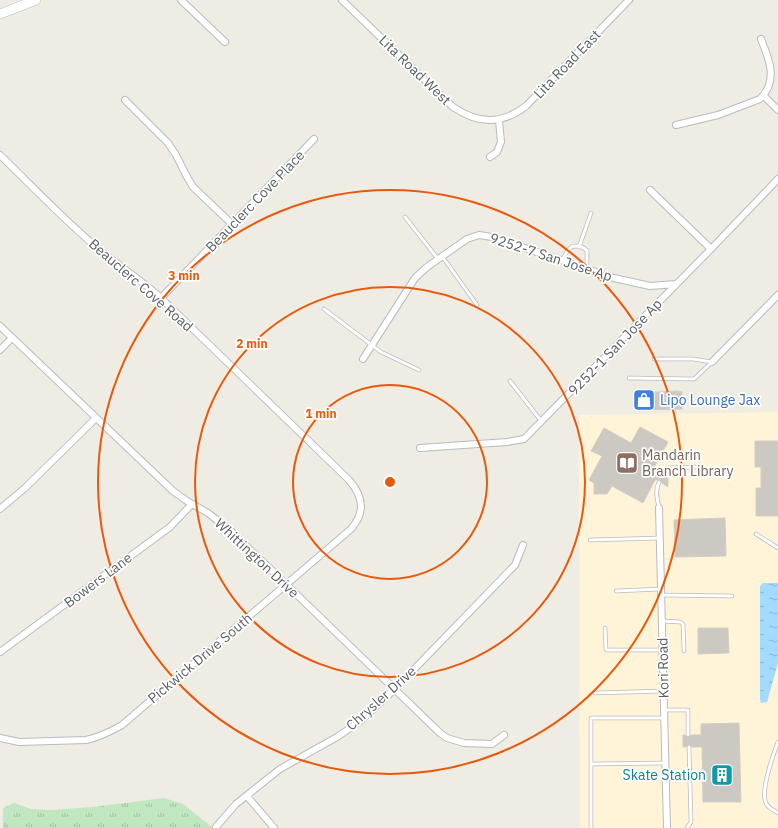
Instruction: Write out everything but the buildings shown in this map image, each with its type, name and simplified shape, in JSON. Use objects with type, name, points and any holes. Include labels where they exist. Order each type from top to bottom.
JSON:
[{"type":"street","points":[[0,14],[36,0]]},
{"type":"street","points":[[182,0],[225,42]]},
{"type":"street","name":"Lita Road West","points":[[342,0],[453,107],[472,117],[499,120]]},
{"type":"street","name":"Lita Road East","points":[[499,120],[526,106],[629,0]]},
{"type":"street","points":[[676,124],[718,115],[760,99],[764,96],[773,83],[774,73],[761,39]]},
{"type":"street","points":[[764,96],[778,110]]},
{"type":"street","points":[[125,100],[168,143],[194,187],[233,225]]},
{"type":"street","points":[[490,157],[498,152],[500,142],[499,120]]},
{"type":"street","name":"Beauclerc Cove Place","points":[[161,298],[233,225],[314,139]]},
{"type":"street","name":"Beauclerc Cove Road","points":[[0,155],[90,241],[161,298],[349,480],[358,493],[361,502]]},
{"type":"street","name":"9252-1 San Jose Ap","points":[[420,448],[519,441],[524,439],[712,249],[778,179]]},
{"type":"street","points":[[650,190],[712,249]]},
{"type":"street","name":"9252-7 San Jose Ap","points":[[363,359],[415,278],[466,239],[479,235],[484,235],[614,278],[650,286],[676,284]]},
{"type":"street","points":[[712,362],[778,295]]},
{"type":"street","name":"Whittington Drive","points":[[0,326],[173,491],[208,513],[232,532],[447,738],[464,743],[492,744],[504,735]]},
{"type":"street","points":[[0,350],[12,338]]},
{"type":"street","points":[[0,509],[25,488],[96,418]]},
{"type":"street","name":"Pickwick Drive South","points":[[0,738],[19,742],[86,740],[97,738],[122,725],[351,529],[361,512],[361,502]]},
{"type":"street","name":"Bowers Lane","points":[[0,652],[170,527],[192,504]]},
{"type":"street","name":"Kori Road","points":[[660,508],[667,828]]},
{"type":"street","name":"Chrysler Drive","points":[[216,826],[236,804],[280,769],[337,737],[359,722],[395,689],[515,565],[523,545]]},
{"type":"street","points":[[247,796],[274,828]]},
{"type":"lane","points":[[580,247],[590,213]]},
{"type":"lane","points":[[405,217],[477,305]]},
{"type":"lane","points":[[562,261],[568,249],[575,246],[585,248],[587,269]]},
{"type":"lane","points":[[324,309],[372,345],[390,356],[419,370]]},
{"type":"lane","points":[[654,359],[693,359],[712,362]]},
{"type":"lane","points":[[629,378],[694,379],[712,362]]},
{"type":"lane","points":[[510,381],[542,422]]},
{"type":"lane","points":[[663,475],[667,468],[699,467]]},
{"type":"lane","points":[[659,482],[657,486],[657,499],[660,508]]},
{"type":"lane","points":[[756,534],[778,548]]},
{"type":"lane","points":[[590,540],[660,538]]},
{"type":"lane","points":[[616,591],[732,596]]},
{"type":"lane","points":[[662,621],[680,622],[683,624],[684,651]]},
{"type":"lane","points":[[605,628],[606,650],[663,650]]},
{"type":"lane","points":[[595,693],[664,691]]},
{"type":"lane","points":[[664,710],[688,710],[688,735]]},
{"type":"lane","points":[[591,828],[591,718],[664,718]]},
{"type":"lane","points":[[778,742],[768,773],[765,801],[770,809],[778,813]]},
{"type":"lane","points":[[687,828],[691,822],[689,747]]},
{"type":"lane","points":[[591,764],[665,763]]},
{"type":"shaded area","points":[[778,412],[778,828],[580,828],[579,415]]},
{"type":"green space","points":[[164,798],[183,804],[213,828],[3,828],[3,808],[14,803],[31,809],[51,810],[93,807]]},
{"type":"water","points":[[763,583],[778,583],[778,663],[767,702],[761,703],[760,586]]},
{"type":"place","name":"Lipo Lounge Jax","points":[[644,400]]},
{"type":"place","name":"Mandarin Branch Library","points":[[627,463]]},
{"type":"place","name":"Skate Station","points":[[722,775]]}]
